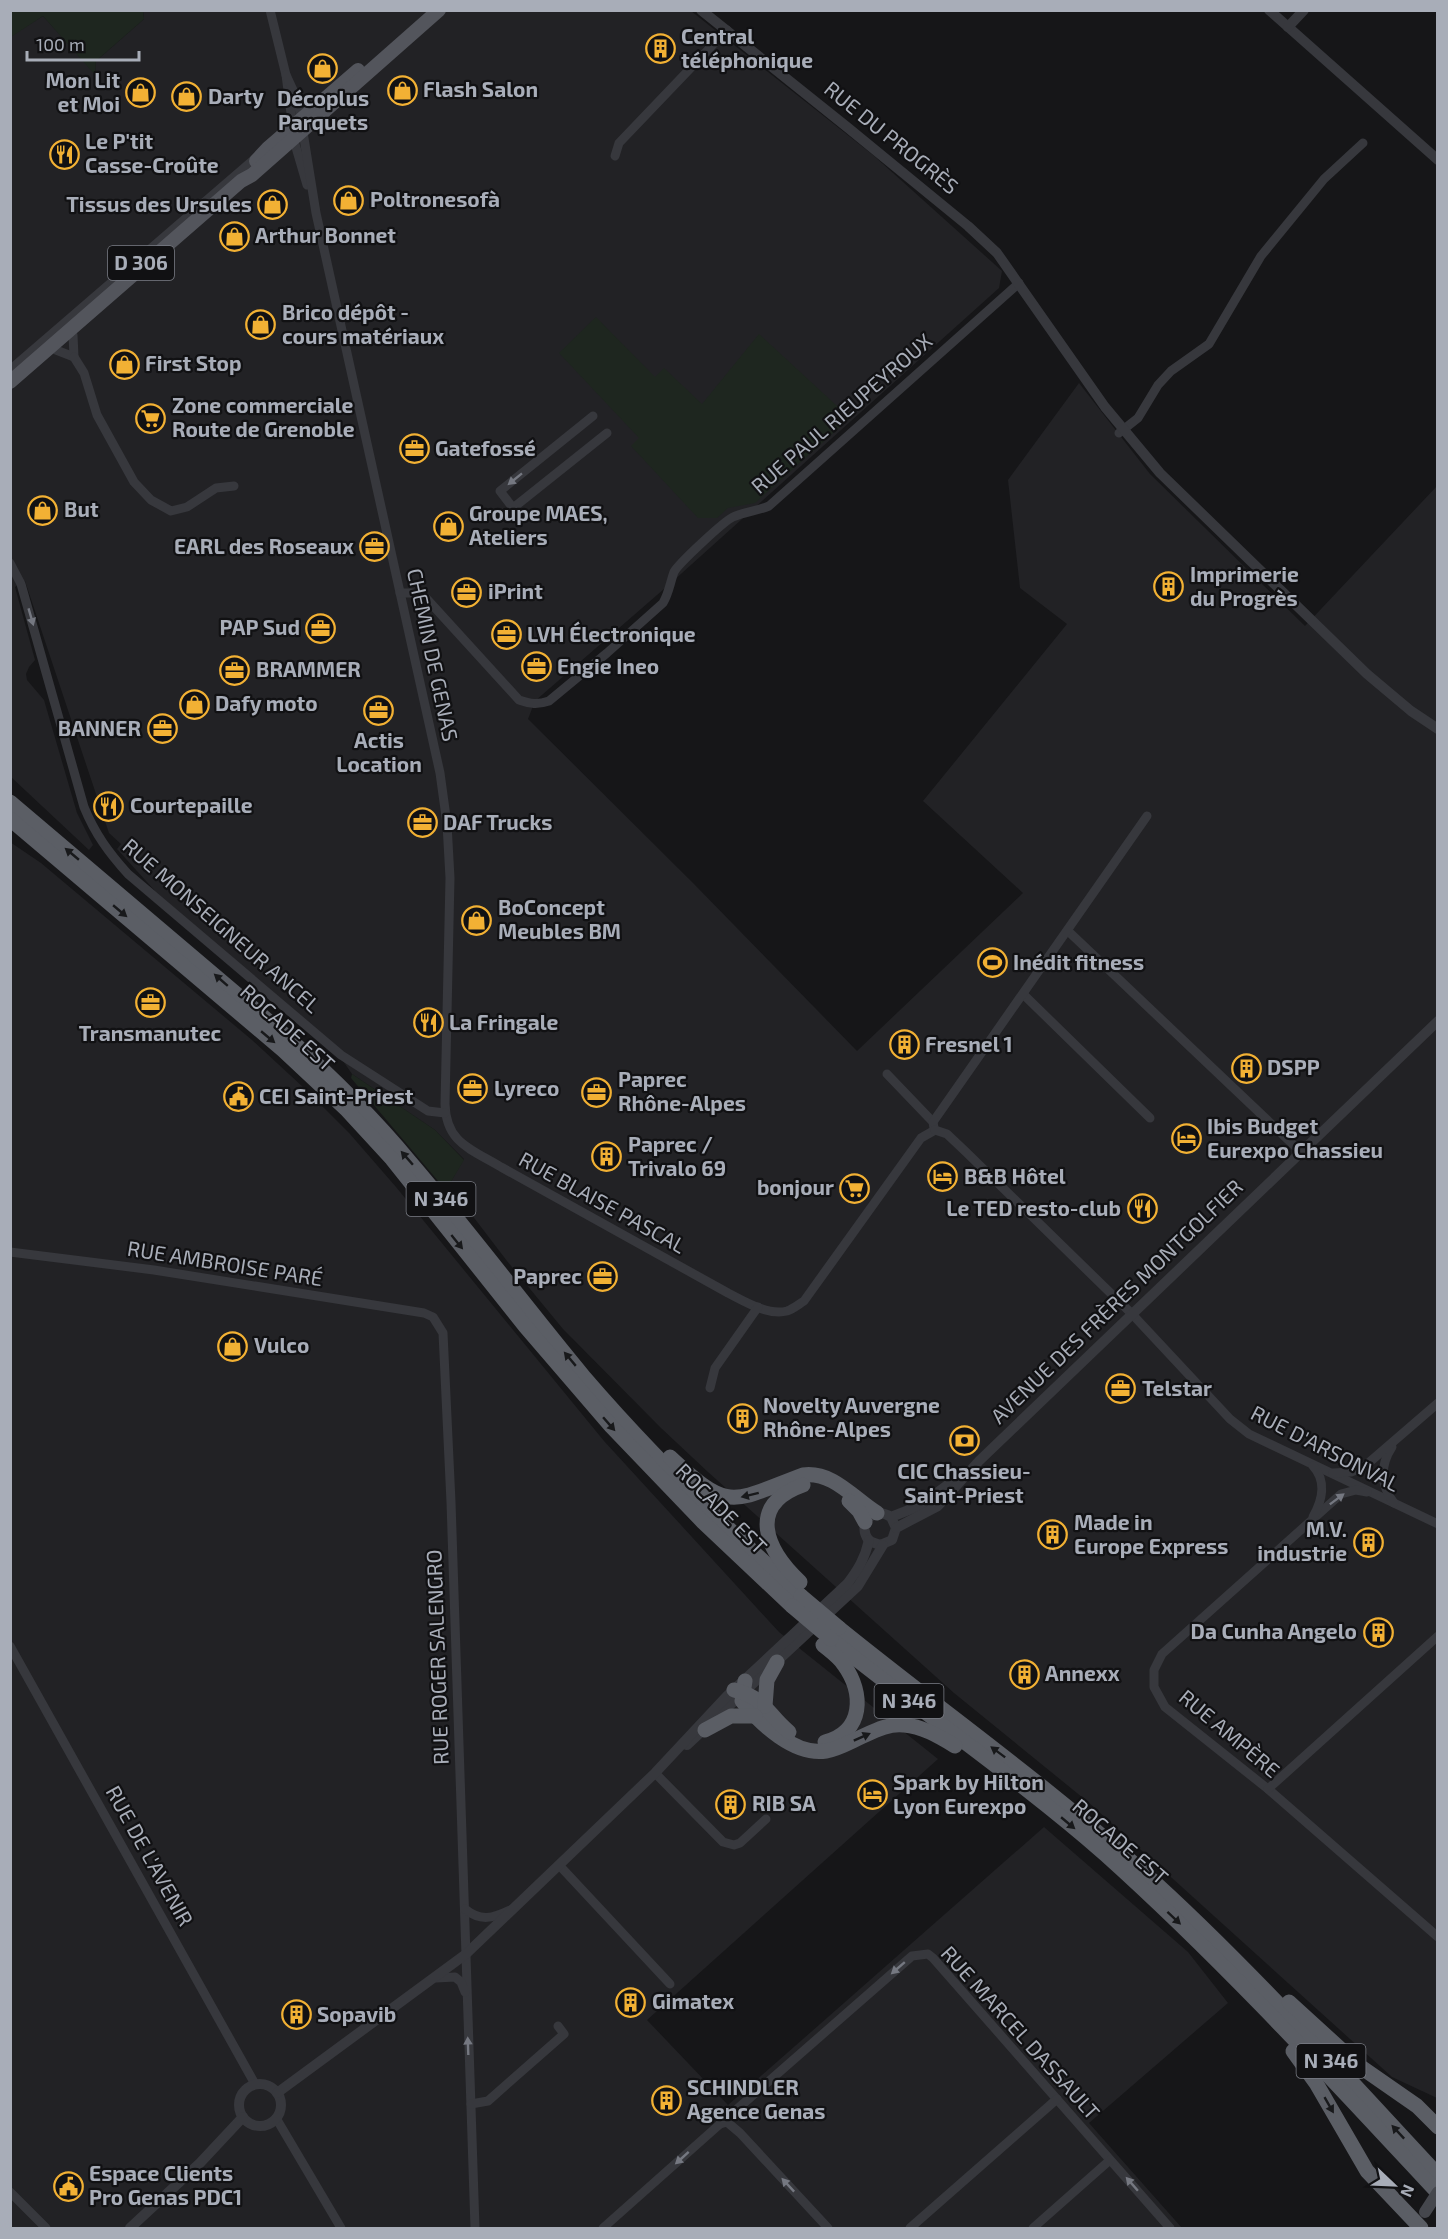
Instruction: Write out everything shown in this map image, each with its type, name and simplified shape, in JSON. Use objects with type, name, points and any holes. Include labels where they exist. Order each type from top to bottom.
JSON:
[{"type":"highway","points":[[10,793],[48,834]]},
{"type":"highway","name":"ROCADE EST","points":[[10,802],[286,1035],[343,1089],[410,1161],[586,1379],[797,1601]]},
{"type":"highway","name":"ROCADE EST","points":[[10,819],[283,1050],[346,1109],[392,1159],[525,1326],[611,1426],[703,1522],[834,1633],[908,1700],[1103,1853],[1239,1981],[1437,2193]]},
{"type":"highway","points":[[586,1379],[598,1383],[656,1445],[688,1474],[719,1496],[746,1497],[803,1475],[813,1474],[840,1485],[878,1517]]},
{"type":"highway","points":[[705,1730],[732,1716],[760,1711],[796,1738],[817,1744],[836,1739],[853,1723],[859,1703],[855,1683],[843,1663],[834,1633],[797,1601],[786,1569],[770,1544],[768,1523],[770,1510],[775,1502],[790,1490],[802,1485],[823,1484],[851,1503],[878,1517]]},
{"type":"highway","name":"ROCADE EST","points":[[834,1633],[972,1725],[978,1737],[1082,1818],[1140,1869],[1223,1947],[1437,2175]]},
{"type":"highway","points":[[760,1711],[767,1680],[777,1662]]},
{"type":"highway","points":[[741,1688],[753,1696],[760,1711],[793,1745],[809,1751],[827,1751],[882,1728],[904,1725],[920,1728],[953,1744],[971,1756],[988,1761]]},
{"type":"highway","points":[[1223,1947],[1238,1953],[1326,2037],[1358,2064],[1417,2106],[1437,2127]]},
{"type":"highway","points":[[1239,1981],[1242,1992],[1303,2062],[1367,2171],[1421,2229]]},
{"type":"main road","name":"D 306","points":[[10,382],[241,181],[252,175],[298,129],[428,10]]},
{"type":"main road","name":"D 306","points":[[10,376],[247,171],[268,148],[298,129],[439,10]]},
{"type":"main road","points":[[1425,2212],[1437,2193]]},
{"type":"street","name":"CHEMIN DE GENAS","points":[[270,10],[286,75],[298,101],[298,129],[440,773],[449,846],[449,990],[445,1113]]},
{"type":"street","name":"RUE DU PROGRÈS","points":[[701,10],[968,226],[997,254],[1020,282],[1120,432],[1360,667],[1389,693],[1437,729]]},
{"type":"street","points":[[1269,10],[1437,160]]},
{"type":"street","points":[[1288,27],[1304,10]]},
{"type":"street","points":[[615,156],[619,143],[727,30]]},
{"type":"street","points":[[1120,432],[1138,418],[1158,385],[1171,371],[1209,344],[1261,256],[1324,179],[1363,143]]},
{"type":"street","points":[[10,370],[243,166],[268,148]]},
{"type":"street","points":[[10,390],[241,188],[252,175]]},
{"type":"street","name":"RUE PAUL RIEUPEYROUX","points":[[400,592],[426,598],[519,700],[539,705],[549,701],[663,603],[669,593],[675,571],[681,562],[731,517],[769,506],[1020,282]]},
{"type":"street","points":[[73,335],[74,357],[84,372],[98,415],[134,482],[143,494],[171,511],[187,507],[216,488],[234,486]]},
{"type":"street","points":[[56,350],[74,357]]},
{"type":"street","points":[[593,416],[500,491],[513,508],[607,433]]},
{"type":"street","name":"RUE MONSEIGNEUR ANCEL","points":[[10,563],[21,584],[84,807],[99,838],[112,856],[128,874],[340,1055],[428,1111],[445,1113]]},
{"type":"street","points":[[934,1126],[1147,816]]},
{"type":"street","points":[[1068,931],[1301,1152]]},
{"type":"street","points":[[1023,994],[1150,1118]]},
{"type":"street","name":"AVENUE DES FRÈRES MONTGOLFIER","points":[[278,2093],[466,1954],[655,1773],[705,1730],[741,1688],[777,1662],[858,1586],[884,1545],[892,1540],[896,1528],[938,1506],[979,1461],[1437,1021]]},
{"type":"street","name":"RUE D'ARSONVAL","points":[[887,1074],[934,1126],[947,1134],[1132,1314],[1230,1419],[1249,1434],[1437,1524]]},
{"type":"street","name":"RUE BLAISE PASCAL","points":[[445,1113],[448,1128],[466,1146],[728,1293],[772,1311],[787,1311],[804,1301],[921,1138],[934,1126]]},
{"type":"street","name":"RUE AMBROISE PARÉ","points":[[10,1252],[154,1270],[433,1317]]},
{"type":"street","points":[[710,1388],[715,1368],[758,1307]]},
{"type":"street","name":"RUE ROGER SALENGRO","points":[[433,1317],[443,1333],[444,1343],[475,2229]]},
{"type":"street","points":[[1325,1472],[1341,1474],[1359,1469],[1397,1440],[1437,1403]]},
{"type":"street","points":[[1395,1503],[1385,1488],[1382,1470],[1385,1459],[1397,1440]]},
{"type":"street","name":"AVENUE DES FRÈRES MONTGOLFIER","points":[[655,1773],[699,1724],[741,1688],[847,1584],[866,1555],[868,1540],[865,1533],[878,1517],[919,1506],[979,1461]]},
{"type":"street","name":"RUE AMPÈRE","points":[[1312,1519],[1319,1504],[1322,1487],[1319,1474],[1313,1466]]},
{"type":"street","name":"RUE AMPÈRE","points":[[1367,1492],[1356,1490],[1344,1493],[1162,1654],[1154,1670],[1154,1687],[1165,1707],[1268,1789],[1437,1937]]},
{"type":"street","points":[[878,1517],[896,1528]]},
{"type":"street","points":[[868,1540],[877,1545],[884,1545]]},
{"type":"street","points":[[1268,1789],[1437,1636]]},
{"type":"street","name":"RUE DE L'AVENIR","points":[[12,1653],[242,2057],[255,2084]]},
{"type":"street","points":[[655,1773],[723,1842],[740,1843],[766,1819]]},
{"type":"street","points":[[560,1865],[670,1984]]},
{"type":"street","points":[[465,1910],[481,1918],[493,1918],[515,1908]]},
{"type":"street","name":"RUE MARCEL DASSAULT","points":[[603,2229],[912,1956],[920,1954],[933,1958],[1170,2229]]},
{"type":"street","name":"RUE ROGER SALENGRO","points":[[436,1978],[455,1977],[464,1987],[466,2000]]},
{"type":"street","points":[[471,2104],[488,2101],[564,2034],[558,2026]]},
{"type":"street","points":[[255,2084],[268,2085],[278,2093],[280,2109],[276,2118],[266,2125],[253,2125],[243,2117],[239,2100],[245,2090],[255,2084]]},
{"type":"street","points":[[910,2229],[1057,2099]]},
{"type":"street","points":[[130,2229],[200,2163],[243,2117]]},
{"type":"street","points":[[276,2118],[341,2229]]},
{"type":"street","points":[[720,2124],[727,2122],[732,2125],[828,2229]]},
{"type":"street","points":[[1033,2229],[1110,2160]]},
{"type":"street","points":[[10,2192],[46,2229]]},
{"type":"shaded area","points":[[11,10],[143,11],[144,19],[96,61],[95,75],[43,16],[11,37]]},
{"type":"shaded area","points":[[143,11],[691,11],[873,155],[1002,271],[999,288],[672,582],[535,701],[528,719],[857,1051],[1023,893],[923,801],[1067,624],[1020,588],[1008,480],[1079,383],[1150,474],[1305,626],[1437,486],[1437,2098],[1392,2077],[1088,1802],[954,1693],[661,1428],[563,1329],[449,1185],[464,1159],[435,1130],[352,1074],[330,1042],[156,892],[117,849],[121,844],[109,833],[25,581],[15,587],[35,660],[26,674],[27,680],[44,700],[77,813],[93,845],[89,850],[11,777],[10,37],[43,16],[95,74],[96,61],[144,19]]},
{"type":"shaded area","points":[[596,317],[655,377],[664,368],[702,404],[759,334],[850,418],[755,503],[728,508],[717,518],[698,518],[631,446],[639,438],[559,353]]},
{"type":"shaded area","points":[[10,842],[41,863],[252,1040],[304,1088],[350,1134],[396,1187],[604,1441],[779,1632],[938,1759],[647,2020],[728,2105],[1044,1827],[1188,1952],[1228,2003],[1089,2123],[1182,2228],[11,2228]]},
{"type":"shaded area","points":[[352,1074],[435,1130],[464,1160],[449,1185],[444,1188],[351,1078]]},
{"type":"place","name":"Central téléphonique","points":[[660,49]]},
{"type":"place","name":"Décoplus Parquets","points":[[323,68]]},
{"type":"place","name":"Flash Salon","points":[[402,90]]},
{"type":"place","name":"Mon Lit et Moi","points":[[141,93]]},
{"type":"place","name":"Darty","points":[[187,97]]},
{"type":"place","name":"Le P'tit Casse-Croûte","points":[[64,154]]},
{"type":"place","name":"Poltronesofà","points":[[349,200]]},
{"type":"place","name":"Tissus des Ursules","points":[[273,205]]},
{"type":"place","name":"Arthur Bonnet","points":[[234,236]]},
{"type":"place","name":"Brico dépôt - cours matériaux","points":[[261,325]]},
{"type":"place","name":"First Stop","points":[[124,364]]},
{"type":"place","name":"Zone commerciale Route de Grenoble","points":[[151,418]]},
{"type":"place","name":"Gatefossé","points":[[414,449]]},
{"type":"place","name":"But","points":[[43,510]]},
{"type":"place","name":"Groupe MAES, Ateliers","points":[[448,526]]},
{"type":"place","name":"EARL des Roseaux","points":[[375,547]]},
{"type":"place","name":"Imprimerie du Progrès","points":[[1169,587]]},
{"type":"place","name":"iPrint","points":[[467,592]]},
{"type":"place","name":"PAP Sud","points":[[321,628]]},
{"type":"place","name":"LVH Électronique","points":[[506,635]]},
{"type":"place","name":"Engie Ineo","points":[[536,667]]},
{"type":"place","name":"BRAMMER","points":[[235,670]]},
{"type":"place","name":"Dafy moto","points":[[194,704]]},
{"type":"place","name":"Actis Location","points":[[379,710]]},
{"type":"place","name":"BANNER","points":[[162,729]]},
{"type":"place","name":"Courtepaille","points":[[109,806]]},
{"type":"place","name":"DAF Trucks","points":[[422,823]]},
{"type":"place","name":"BoConcept Meubles BM","points":[[477,920]]},
{"type":"place","name":"Inédit fitness","points":[[992,963]]},
{"type":"place","name":"Transmanutec","points":[[150,1003]]},
{"type":"place","name":"La Fringale","points":[[428,1023]]},
{"type":"place","name":"Fresnel 1","points":[[904,1045]]},
{"type":"place","name":"DSPP","points":[[1246,1068]]},
{"type":"place","name":"Lyreco","points":[[473,1089]]},
{"type":"place","name":"Paprec Rhône-Alpes","points":[[597,1092]]},
{"type":"place","name":"CEI Saint-Priest","points":[[238,1097]]},
{"type":"place","name":"Ibis Budget Eurexpo Chassieu","points":[[1186,1139]]},
{"type":"place","name":"Paprec / Trivalo 69","points":[[607,1157]]},
{"type":"place","name":"B&B Hôtel","points":[[943,1177]]},
{"type":"place","name":"bonjour","points":[[855,1188]]},
{"type":"place","name":"Le TED resto-club","points":[[1142,1209]]},
{"type":"place","name":"Paprec","points":[[603,1277]]},
{"type":"place","name":"Vulco","points":[[233,1346]]},
{"type":"place","name":"Telstar","points":[[1121,1389]]},
{"type":"place","name":"Novelty Auvergne Rhône-Alpes","points":[[742,1418]]},
{"type":"place","name":"CIC Chassieu- Saint-Priest","points":[[964,1441]]},
{"type":"place","name":"Made in Europe Express","points":[[1053,1535]]},
{"type":"place","name":"M.V. industrie","points":[[1368,1542]]},
{"type":"place","name":"Da Cunha Angelo","points":[[1378,1632]]},
{"type":"place","name":"Annexx","points":[[1024,1674]]},
{"type":"place","name":"Spark by Hilton Lyon Eurexpo","points":[[872,1795]]},
{"type":"place","name":"RIB SA","points":[[731,1804]]},
{"type":"place","name":"Gimatex","points":[[631,2002]]},
{"type":"place","name":"Sopavib","points":[[296,2015]]},
{"type":"place","name":"SCHINDLER Agence Genas","points":[[666,2100]]},
{"type":"place","name":"Espace Clients Pro Genas PDC1","points":[[68,2186]]}]
